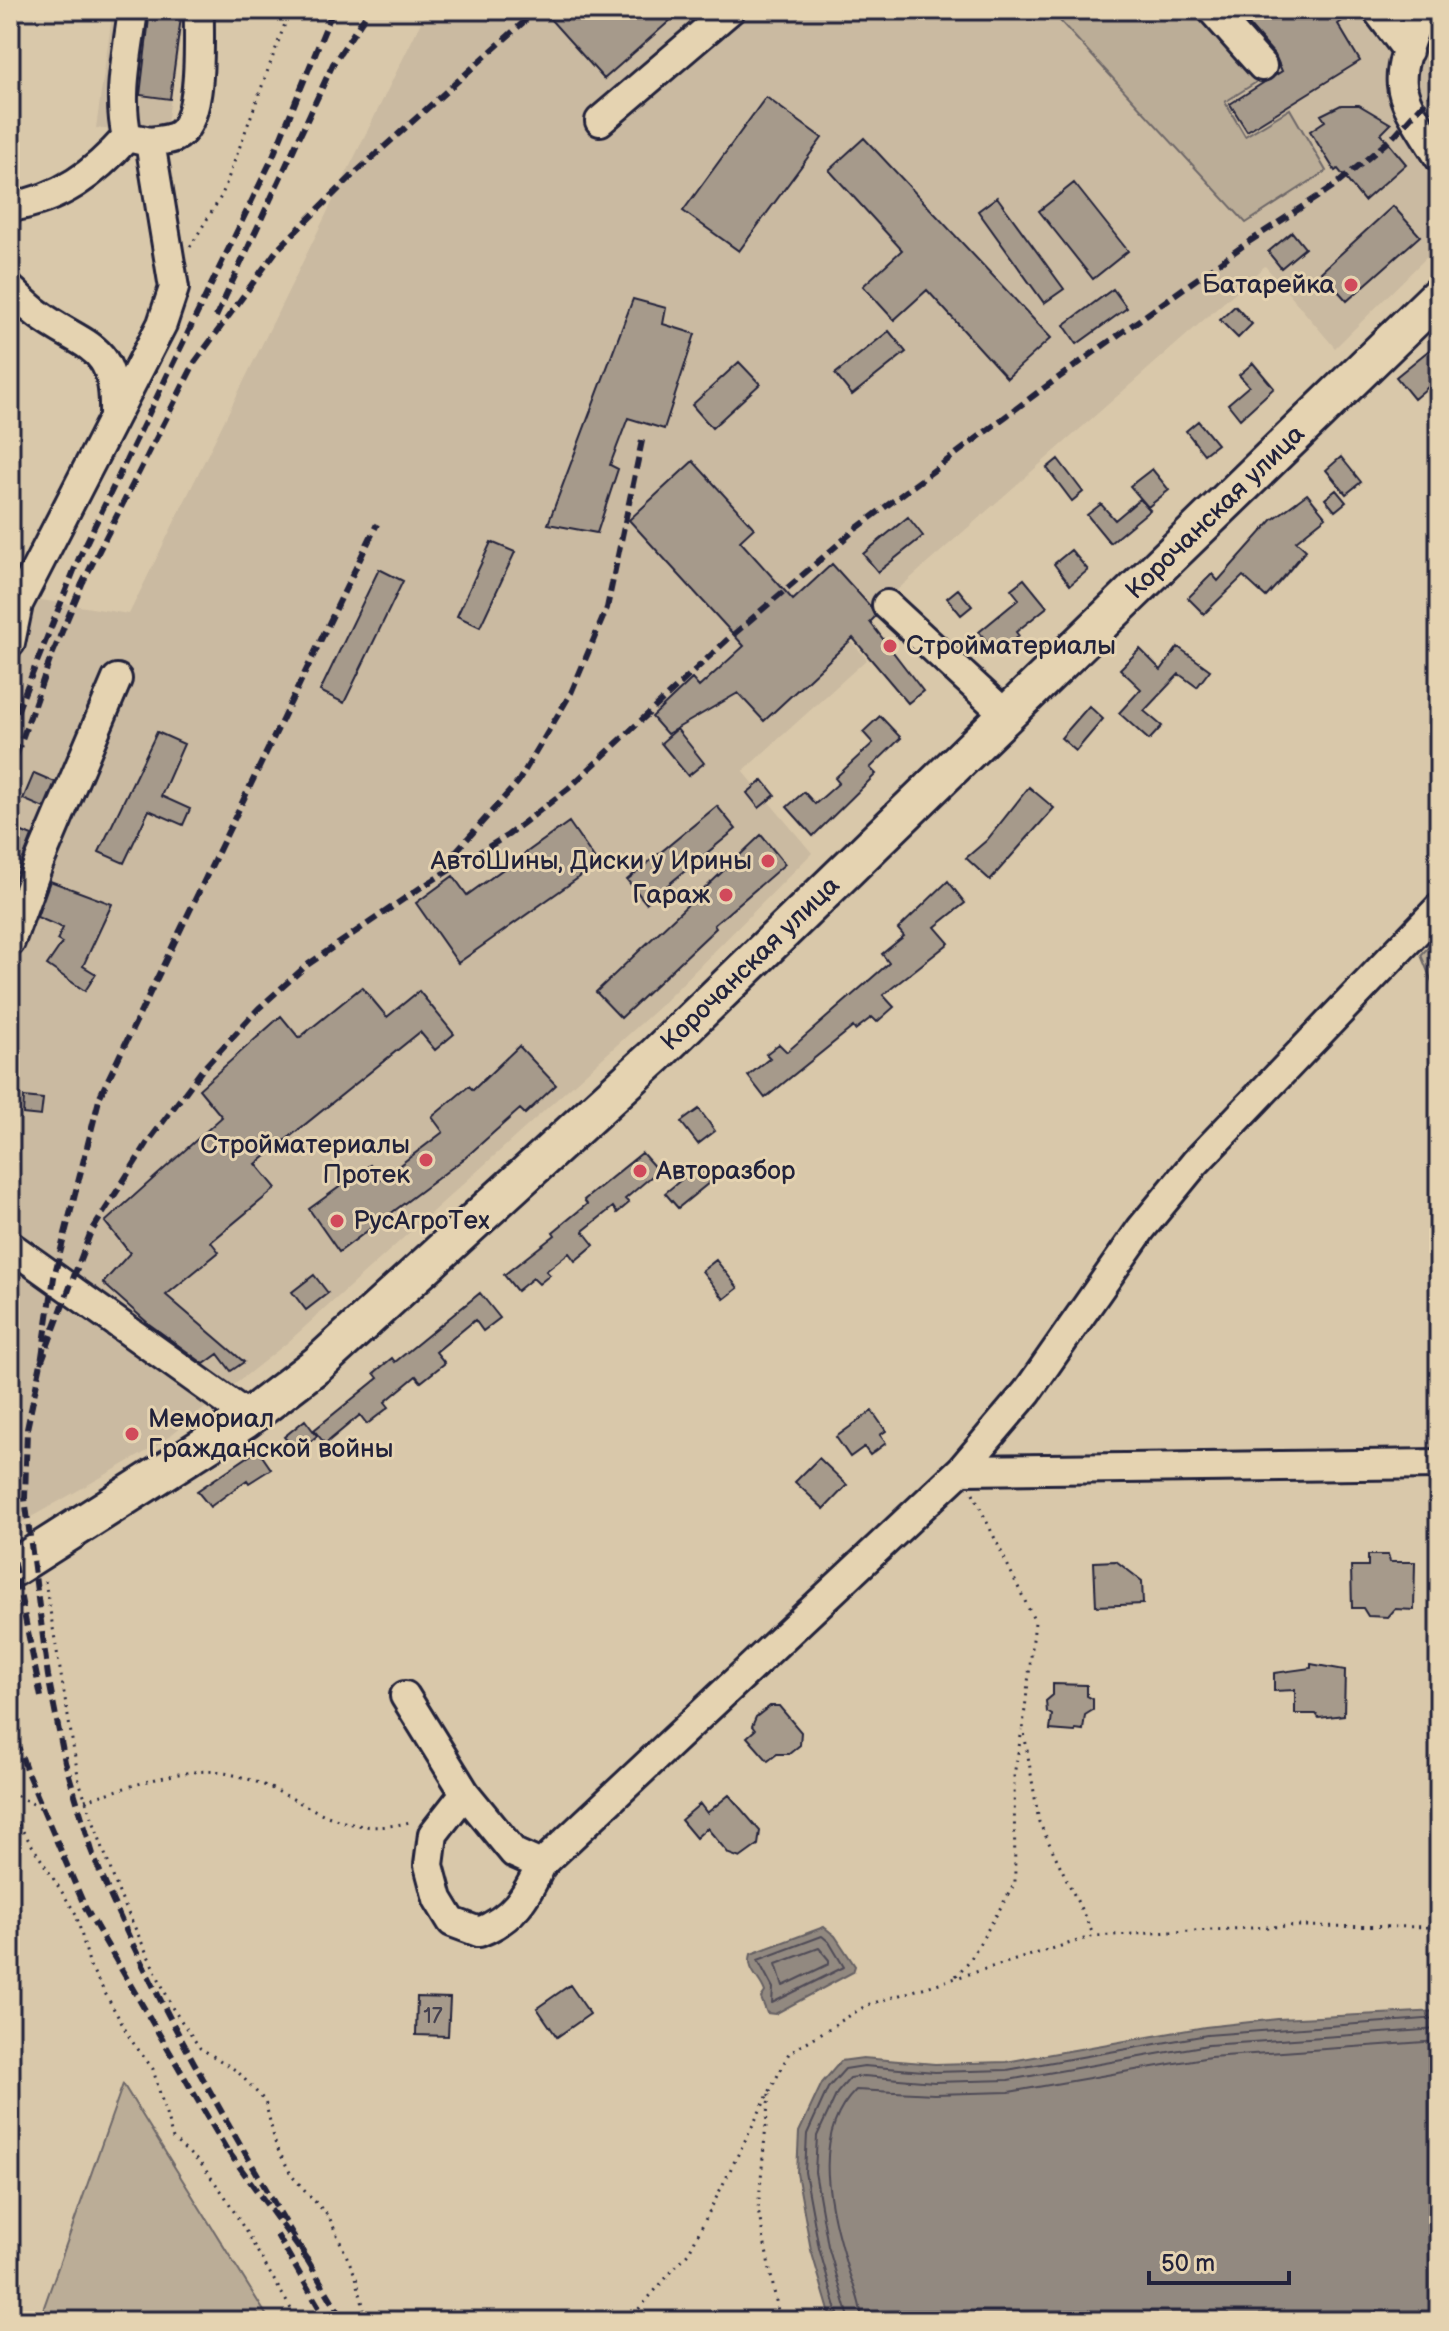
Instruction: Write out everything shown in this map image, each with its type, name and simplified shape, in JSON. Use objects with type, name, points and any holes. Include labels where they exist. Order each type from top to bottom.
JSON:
[{"type":"main road","name":"Корочанская улица","points":[[10,1570],[245,1420],[318,1364],[655,1056],[1001,709],[1439,278]]},
{"type":"main road","name":"Корочанская улица","points":[[10,1551],[235,1407],[305,1353],[643,1046],[1439,295]]},
{"type":"street","points":[[10,643],[18,604],[162,324],[174,288],[138,139],[121,102],[133,10]]},
{"type":"street","points":[[10,207],[33,203],[73,186],[138,139],[176,137],[186,126],[197,100],[199,10]]},
{"type":"street","points":[[600,121],[730,10]]},
{"type":"street","points":[[1212,10],[1262,66]]},
{"type":"street","points":[[1377,10],[1408,51]]},
{"type":"street","points":[[1421,10],[1400,76],[1403,100],[1436,147]]},
{"type":"street","points":[[10,289],[38,315],[83,340],[103,358],[115,384],[114,418]]},
{"type":"street","points":[[887,605],[1001,709]]},
{"type":"street","points":[[10,942],[38,865],[117,679]]},
{"type":"street","points":[[456,1802],[433,1834],[429,1865],[438,1899],[452,1922],[479,1932],[500,1924],[524,1901],[541,1865],[961,1470],[1027,1392],[1141,1229],[1195,1163],[1439,908]]},
{"type":"street","points":[[10,1246],[235,1407]]},
{"type":"street","points":[[961,1470],[1439,1464]]},
{"type":"street","points":[[405,1696],[456,1802],[514,1853],[541,1865]]},
{"type":"path","points":[[174,288],[184,257],[222,195],[290,10]]},
{"type":"path","points":[[953,1979],[970,1960],[1015,1883],[1014,1775],[1035,1622],[961,1470]]},
{"type":"path","points":[[45,1579],[66,1715],[85,1800],[120,1896],[173,2009],[200,2048],[237,2071],[265,2101],[276,2146],[292,2176],[329,2217],[335,2229],[356,2277],[367,2321]]},
{"type":"path","points":[[1023,1726],[1039,1822],[1094,1936]]},
{"type":"path","points":[[85,1800],[170,1778],[216,1771],[269,1786],[339,1824],[386,1829],[456,1802]]},
{"type":"path","points":[[10,1792],[43,1809]]},
{"type":"path","points":[[10,1811],[76,1914],[90,1966],[131,2040],[153,2069],[173,2139],[201,2164],[225,2196],[298,2321]]},
{"type":"path","points":[[628,2321],[689,2252],[789,2053],[867,2005],[1094,1936],[1290,1926],[1439,1927]]},
{"type":"path","points":[[770,2090],[758,2210],[780,2321]]},
{"type":"shaded area","points":[[113,10],[185,10],[165,136],[96,128]]},
{"type":"shaded area","points":[[427,10],[1439,10],[1439,245],[1335,348],[1265,266],[846,635],[867,659],[743,771],[812,853],[659,1007],[287,1343],[158,1445],[10,1529],[10,595],[129,614]]},
{"type":"shaded area","points":[[1050,10],[1206,10],[1266,76],[1225,102],[1245,136],[1290,109],[1326,171],[1246,223]]},
{"type":"shaded area","points":[[1439,936],[1439,999],[1421,955]]},
{"type":"shaded area","points":[[123,2084],[270,2321],[39,2321]]},
{"type":"water","points":[[824,1927],[835,1936],[855,1966],[853,1972],[775,2014],[767,2013],[761,1998],[765,1992],[750,1965],[751,1954]]},
{"type":"water","points":[[1439,2011],[1439,2321],[832,2321],[811,2250],[797,2173],[799,2132],[822,2083],[841,2061],[863,2058],[935,2064],[1006,2062],[1205,2027],[1278,2019]]},
{"type":"building","points":[[150,10],[182,10],[170,99],[140,95]]},
{"type":"building","points":[[542,10],[682,10],[604,79]]},
{"type":"building","points":[[1267,10],[1358,10],[1338,24],[1360,61],[1247,131],[1230,104],[1282,71],[1275,55],[1248,24]]},
{"type":"building","points":[[766,97],[822,138],[739,251],[683,211]]},
{"type":"building","points":[[1341,105],[1359,105],[1391,124],[1381,134],[1406,164],[1364,201],[1338,169],[1335,171],[1310,131],[1325,121],[1321,115]]},
{"type":"building","points":[[864,138],[1051,338],[1007,378],[927,290],[894,320],[863,286],[902,250],[829,170]]},
{"type":"building","points":[[1074,183],[1128,251],[1093,279],[1039,211]]},
{"type":"building","points":[[997,197],[1064,289],[1044,303],[978,211]]},
{"type":"building","points":[[1393,206],[1420,236],[1347,301],[1321,272]]},
{"type":"building","points":[[1292,232],[1305,248],[1281,268],[1268,252]]},
{"type":"building","points":[[1113,289],[1127,308],[1077,344],[1064,325]]},
{"type":"building","points":[[633,299],[666,308],[663,324],[695,334],[664,429],[628,418],[610,465],[618,469],[597,533],[548,524]]},
{"type":"building","points":[[1235,306],[1252,324],[1238,338],[1220,320]]},
{"type":"building","points":[[889,331],[906,352],[852,395],[835,374]]},
{"type":"building","points":[[1439,342],[1439,369],[1429,377],[1434,382],[1414,399],[1396,377]]},
{"type":"building","points":[[739,362],[760,384],[712,428],[692,405]]},
{"type":"building","points":[[1253,363],[1274,388],[1240,419],[1228,404],[1249,386],[1239,375]]},
{"type":"building","points":[[1198,421],[1217,444],[1204,454],[1186,431]]},
{"type":"building","points":[[1341,457],[1361,482],[1346,494],[1326,470]]},
{"type":"building","points":[[1058,459],[1083,492],[1072,501],[1047,468]]},
{"type":"building","points":[[693,461],[754,528],[740,541],[793,600],[832,564],[870,606],[875,617],[870,622],[923,691],[908,703],[853,638],[764,721],[738,693],[667,734],[652,717],[692,679],[699,687],[744,646],[629,520]]},
{"type":"building","points":[[1152,469],[1169,490],[1148,507],[1130,486]]},
{"type":"building","points":[[1336,490],[1346,502],[1335,511],[1325,499]]},
{"type":"building","points":[[1307,494],[1326,517],[1296,541],[1306,550],[1283,578],[1266,597],[1243,576],[1204,614],[1188,598],[1212,574],[1218,581],[1272,520]]},
{"type":"building","points":[[1140,499],[1150,510],[1110,543],[1087,515],[1101,504],[1115,520]]},
{"type":"building","points":[[908,517],[923,536],[878,572],[863,554]]},
{"type":"building","points":[[491,542],[515,552],[480,627],[457,616]]},
{"type":"building","points":[[1071,550],[1088,570],[1070,585],[1054,564]]},
{"type":"building","points":[[379,569],[403,581],[344,703],[320,691]]},
{"type":"building","points":[[1024,579],[1047,607],[1016,632],[1019,636],[997,654],[979,632],[1019,599],[1011,589]]},
{"type":"building","points":[[958,589],[972,606],[961,615],[947,598]]},
{"type":"building","points":[[1178,647],[1210,670],[1197,687],[1179,674],[1144,711],[1162,726],[1149,740],[1119,713],[1141,689],[1120,669],[1140,649],[1161,670]]},
{"type":"building","points":[[1089,706],[1103,719],[1076,751],[1061,738]]},
{"type":"building","points":[[880,716],[901,738],[870,768],[876,774],[813,836],[787,807],[804,792],[815,804],[839,783],[835,778],[873,743],[863,732]]},
{"type":"building","points":[[677,729],[704,763],[688,776],[661,743]]},
{"type":"building","points":[[157,732],[184,744],[161,796],[190,809],[183,825],[149,810],[124,863],[99,852]]},
{"type":"building","points":[[34,773],[55,782],[44,808],[23,799]]},
{"type":"building","points":[[763,780],[775,795],[759,808],[747,793]]},
{"type":"building","points":[[1029,787],[1054,808],[990,880],[966,858],[987,840]]},
{"type":"building","points":[[717,806],[736,829],[646,903],[627,880]]},
{"type":"building","points":[[569,822],[598,864],[458,963],[416,903],[453,876],[467,895]]},
{"type":"building","points":[[20,831],[32,836],[10,892],[10,852]]},
{"type":"building","points":[[761,835],[785,864],[714,925],[716,928],[621,1018],[596,992]]},
{"type":"building","points":[[50,881],[112,904],[83,966],[96,974],[85,991],[47,965],[62,943],[57,940],[63,928],[37,917]]},
{"type":"building","points":[[948,881],[965,903],[935,927],[949,943],[883,995],[894,1007],[877,1022],[872,1017],[855,1030],[853,1027],[765,1098],[748,1076],[770,1058],[766,1054],[779,1044],[787,1052],[889,963],[882,954],[904,936],[898,929]]},
{"type":"building","points":[[362,987],[387,1017],[419,991],[454,1034],[435,1050],[420,1032],[256,1164],[276,1188],[211,1242],[219,1252],[166,1295],[244,1362],[231,1371],[218,1354],[204,1364],[149,1324],[103,1283],[130,1253],[105,1222],[222,1117],[199,1089],[281,1016],[299,1038]]},
{"type":"building","points":[[519,1046],[556,1085],[525,1114],[520,1109],[465,1158],[339,1252],[309,1209],[370,1165],[380,1180],[443,1132],[432,1117],[469,1086],[473,1090]]},
{"type":"building","points":[[24,1097],[43,1099],[41,1116],[23,1114]]},
{"type":"building","points":[[699,1109],[715,1131],[698,1144],[681,1122]]},
{"type":"building","points":[[642,1153],[658,1171],[625,1199],[629,1203],[617,1213],[613,1207],[583,1231],[594,1245],[575,1261],[569,1253],[546,1271],[550,1275],[539,1284],[533,1278],[517,1291],[504,1275],[555,1235],[553,1232],[587,1204],[584,1200]]},
{"type":"building","points":[[698,1166],[710,1182],[678,1208],[665,1193]]},
{"type":"building","points":[[716,1260],[738,1288],[724,1299],[702,1271]]},
{"type":"building","points":[[314,1275],[328,1293],[306,1310],[292,1292]]},
{"type":"building","points":[[480,1293],[500,1318],[483,1331],[475,1320],[436,1352],[445,1363],[421,1382],[416,1376],[385,1402],[389,1407],[367,1424],[360,1415],[325,1444],[314,1430],[378,1378],[374,1373],[392,1358],[395,1362]]},
{"type":"building","points":[[872,1411],[886,1431],[880,1435],[886,1443],[870,1455],[864,1447],[850,1457],[836,1437]]},
{"type":"building","points":[[305,1420],[317,1436],[297,1452],[284,1437]]},
{"type":"building","points":[[258,1450],[271,1469],[249,1483],[247,1480],[210,1507],[197,1491]]},
{"type":"building","points":[[819,1458],[847,1485],[824,1509],[795,1482]]},
{"type":"building","points":[[1368,1555],[1388,1555],[1390,1562],[1415,1562],[1414,1610],[1395,1609],[1388,1617],[1368,1616],[1363,1608],[1352,1608],[1351,1566],[1368,1566]]},
{"type":"building","points":[[1116,1561],[1142,1581],[1143,1604],[1096,1606],[1094,1562]]},
{"type":"building","points":[[1311,1664],[1345,1670],[1344,1715],[1319,1718],[1316,1714],[1295,1714],[1295,1690],[1274,1691],[1274,1673],[1311,1668]]},
{"type":"building","points":[[1053,1684],[1087,1685],[1087,1696],[1093,1699],[1093,1710],[1085,1715],[1083,1730],[1050,1730],[1052,1715],[1047,1712],[1046,1701],[1053,1695]]},
{"type":"building","points":[[770,1706],[779,1706],[801,1732],[800,1745],[789,1754],[777,1754],[768,1761],[747,1737],[755,1730],[752,1726],[756,1717]]},
{"type":"building","points":[[729,1795],[760,1831],[758,1845],[740,1858],[729,1854],[707,1828],[696,1838],[681,1820],[700,1804],[707,1813]]},
{"type":"building","points":[[570,1985],[590,2014],[557,2037],[537,2008]]},
{"type":"building","points":[[417,1997],[450,1998],[448,2036],[416,2035]]},
{"type":"railway","points":[[10,729],[79,558],[271,161],[333,10]]},
{"type":"railway","points":[[216,317],[333,64],[369,10]]},
{"type":"railway","points":[[10,773],[50,660],[82,584],[195,362],[277,250],[354,174],[537,10]]},
{"type":"railway","points":[[41,1363],[90,1234],[148,1142],[202,1070],[259,1008],[307,965],[420,888],[508,835],[569,788],[727,640],[857,528],[1037,393],[1247,243],[1337,184],[1392,138],[1439,86]]},
{"type":"railway","points":[[443,866],[518,782],[571,693],[607,608],[643,436]]},
{"type":"railway","points":[[93,1854],[65,1762],[48,1676],[25,1498],[27,1429],[54,1277],[100,1096],[377,524]]},
{"type":"railway","points":[[10,1544],[41,1697]]},
{"type":"railway","points":[[10,1723],[27,1772],[85,1907],[228,2152]]},
{"type":"railway","points":[[89,1845],[163,2005],[308,2261],[223,2144]]},
{"type":"railway","points":[[277,2235],[327,2321]]},
{"type":"railway","points":[[308,2261],[344,2321]]},
{"type":"place","name":"Батарейка","points":[[1351,285]]},
{"type":"place","name":"Стройматериалы","points":[[890,646]]},
{"type":"place","name":"АвтоШины, Диски у Ирины","points":[[768,861]]},
{"type":"place","name":"Гараж","points":[[726,895]]},
{"type":"place","name":"Стройматериалы Протек","points":[[426,1160]]},
{"type":"place","name":"Авторазбор","points":[[640,1171]]},
{"type":"place","name":"РусАгроТех","points":[[337,1221]]},
{"type":"place","name":"Мемориал Гражданской войны","points":[[132,1434]]}]
